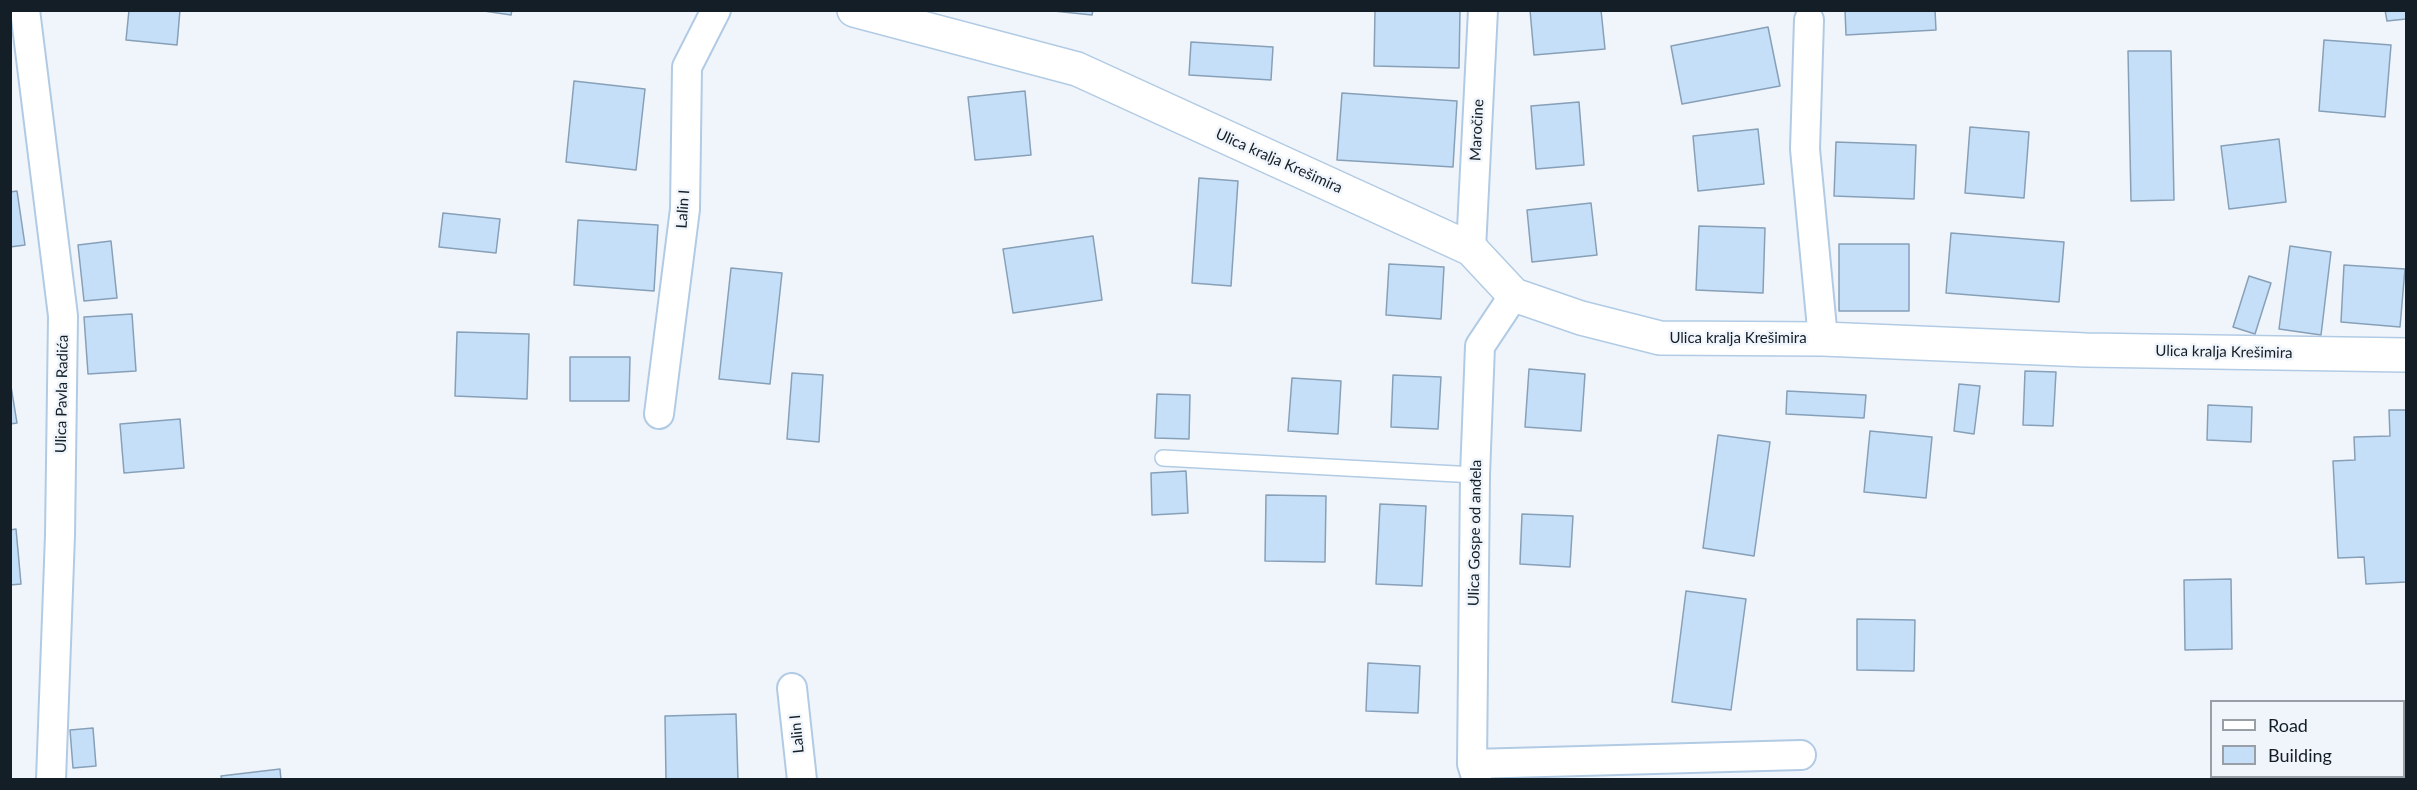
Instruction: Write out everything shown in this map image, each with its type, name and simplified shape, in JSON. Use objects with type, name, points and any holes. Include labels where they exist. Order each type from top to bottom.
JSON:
[{"type":"street","name":"Ulica Pavla Radića","points":[[25,10],[63,316],[60,536],[51,780]]},
{"type":"street","name":"Lalin I","points":[[659,414],[685,208],[687,67],[716,10]]},
{"type":"street","name":"Ulica kralja Krešimira","points":[[854,10],[1077,69],[1471,249],[1514,295],[1581,318],[1660,338],[1823,339],[2086,350],[2406,355]]},
{"type":"street","name":"Maročine","points":[[1471,249],[1483,10]]},
{"type":"street","points":[[1809,20],[1805,149],[1823,339]]},
{"type":"street","name":"Ulica Gospe od anđela","points":[[1474,772],[1475,475],[1480,346],[1514,295]]},
{"type":"street","name":"Lalin I","points":[[792,688],[802,780]]},
{"type":"street","points":[[1474,772],[1801,755]]},
{"type":"lane","points":[[1163,458],[1475,475]]},
{"type":"building","points":[[129,10],[180,10],[177,45],[126,40]]},
{"type":"building","points":[[477,10],[512,10],[511,15]]},
{"type":"building","points":[[1044,10],[1093,10],[1092,15]]},
{"type":"building","points":[[1375,10],[1460,10],[1459,68],[1374,66]]},
{"type":"building","points":[[1530,10],[1601,10],[1605,49],[1534,55]]},
{"type":"building","points":[[1845,10],[1935,10],[1936,30],[1846,35]]},
{"type":"building","points":[[2385,10],[2406,10],[2406,19],[2387,21]]},
{"type":"building","points":[[1768,27],[1780,86],[1682,104],[1671,46]]},
{"type":"building","points":[[2324,40],[2391,45],[2385,117],[2319,111]]},
{"type":"building","points":[[1191,42],[1273,47],[1271,80],[1189,75]]},
{"type":"building","points":[[2128,51],[2171,51],[2174,200],[2131,201]]},
{"type":"building","points":[[574,81],[645,89],[636,170],[566,162]]},
{"type":"building","points":[[1025,91],[1031,155],[975,160],[968,97]]},
{"type":"building","points":[[1342,93],[1457,101],[1453,167],[1337,160]]},
{"type":"building","points":[[1579,102],[1584,165],[1536,169],[1531,106]]},
{"type":"building","points":[[1970,127],[2029,132],[2024,198],[1965,193]]},
{"type":"building","points":[[1758,129],[1764,184],[1698,191],[1693,136]]},
{"type":"building","points":[[2279,139],[2286,202],[2229,209],[2221,146]]},
{"type":"building","points":[[1836,142],[1916,145],[1914,199],[1834,196]]},
{"type":"building","points":[[1199,178],[1238,181],[1231,286],[1192,283]]},
{"type":"building","points":[[17,191],[25,245],[10,247],[10,192]]},
{"type":"building","points":[[1591,203],[1597,255],[1532,262],[1527,210]]},
{"type":"building","points":[[443,213],[500,219],[496,253],[439,247]]},
{"type":"building","points":[[578,220],[658,225],[654,291],[574,285]]},
{"type":"building","points":[[1699,226],[1765,228],[1763,293],[1696,290]]},
{"type":"building","points":[[1951,233],[2064,242],[2059,302],[1946,293]]},
{"type":"building","points":[[1093,236],[1102,300],[1013,313],[1003,249]]},
{"type":"building","points":[[111,241],[117,298],[84,301],[78,245]]},
{"type":"building","points":[[1839,244],[1909,244],[1909,311],[1839,311]]},
{"type":"building","points":[[2290,246],[2331,252],[2321,335],[2279,329]]},
{"type":"building","points":[[1389,264],[1444,267],[1441,319],[1386,315]]},
{"type":"building","points":[[2344,265],[2405,269],[2400,327],[2341,322]]},
{"type":"building","points":[[731,268],[782,273],[770,384],[719,379]]},
{"type":"building","points":[[2249,276],[2271,283],[2255,334],[2233,327]]},
{"type":"building","points":[[132,314],[136,371],[88,374],[84,317]]},
{"type":"building","points":[[457,332],[529,334],[527,399],[455,396]]},
{"type":"building","points":[[570,357],[630,357],[629,401],[570,401]]},
{"type":"building","points":[[1529,369],[1585,374],[1581,431],[1525,427]]},
{"type":"building","points":[[2025,371],[2056,372],[2053,426],[2023,425]]},
{"type":"building","points":[[792,373],[823,375],[819,442],[787,439]]},
{"type":"building","points":[[1393,375],[1441,377],[1438,429],[1391,427]]},
{"type":"building","points":[[1292,378],[1341,381],[1338,434],[1288,431]]},
{"type":"building","points":[[10,380],[17,423],[10,424]]},
{"type":"building","points":[[1959,384],[1980,386],[1974,434],[1954,431]]},
{"type":"building","points":[[1787,391],[1866,395],[1864,418],[1786,414]]},
{"type":"building","points":[[1157,394],[1190,395],[1189,439],[1155,438]]},
{"type":"building","points":[[2208,405],[2252,407],[2251,442],[2207,440]]},
{"type":"building","points":[[2389,410],[2406,410],[2406,582],[2366,584],[2364,557],[2338,558],[2333,461],[2355,460],[2354,437],[2390,436]]},
{"type":"building","points":[[180,419],[184,468],[124,473],[120,424]]},
{"type":"building","points":[[1870,431],[1932,437],[1926,498],[1864,492]]},
{"type":"building","points":[[1718,435],[1770,442],[1754,556],[1703,548]]},
{"type":"building","points":[[1186,471],[1188,513],[1152,515],[1151,473]]},
{"type":"building","points":[[1266,495],[1326,496],[1325,562],[1265,561]]},
{"type":"building","points":[[1380,504],[1426,506],[1422,586],[1376,584]]},
{"type":"building","points":[[1522,514],[1573,516],[1570,567],[1520,564]]},
{"type":"building","points":[[16,529],[21,584],[10,585],[10,530]]},
{"type":"building","points":[[2231,579],[2232,649],[2185,650],[2184,580]]},
{"type":"building","points":[[1686,591],[1746,599],[1731,710],[1672,702]]},
{"type":"building","points":[[1857,619],[1915,620],[1914,671],[1857,670]]},
{"type":"building","points":[[1368,663],[1420,666],[1418,713],[1366,711]]},
{"type":"building","points":[[736,714],[738,780],[666,780],[665,716]]},
{"type":"building","points":[[93,728],[96,766],[73,768],[70,730]]},
{"type":"building","points":[[280,769],[281,780],[222,780],[221,776]]}]
